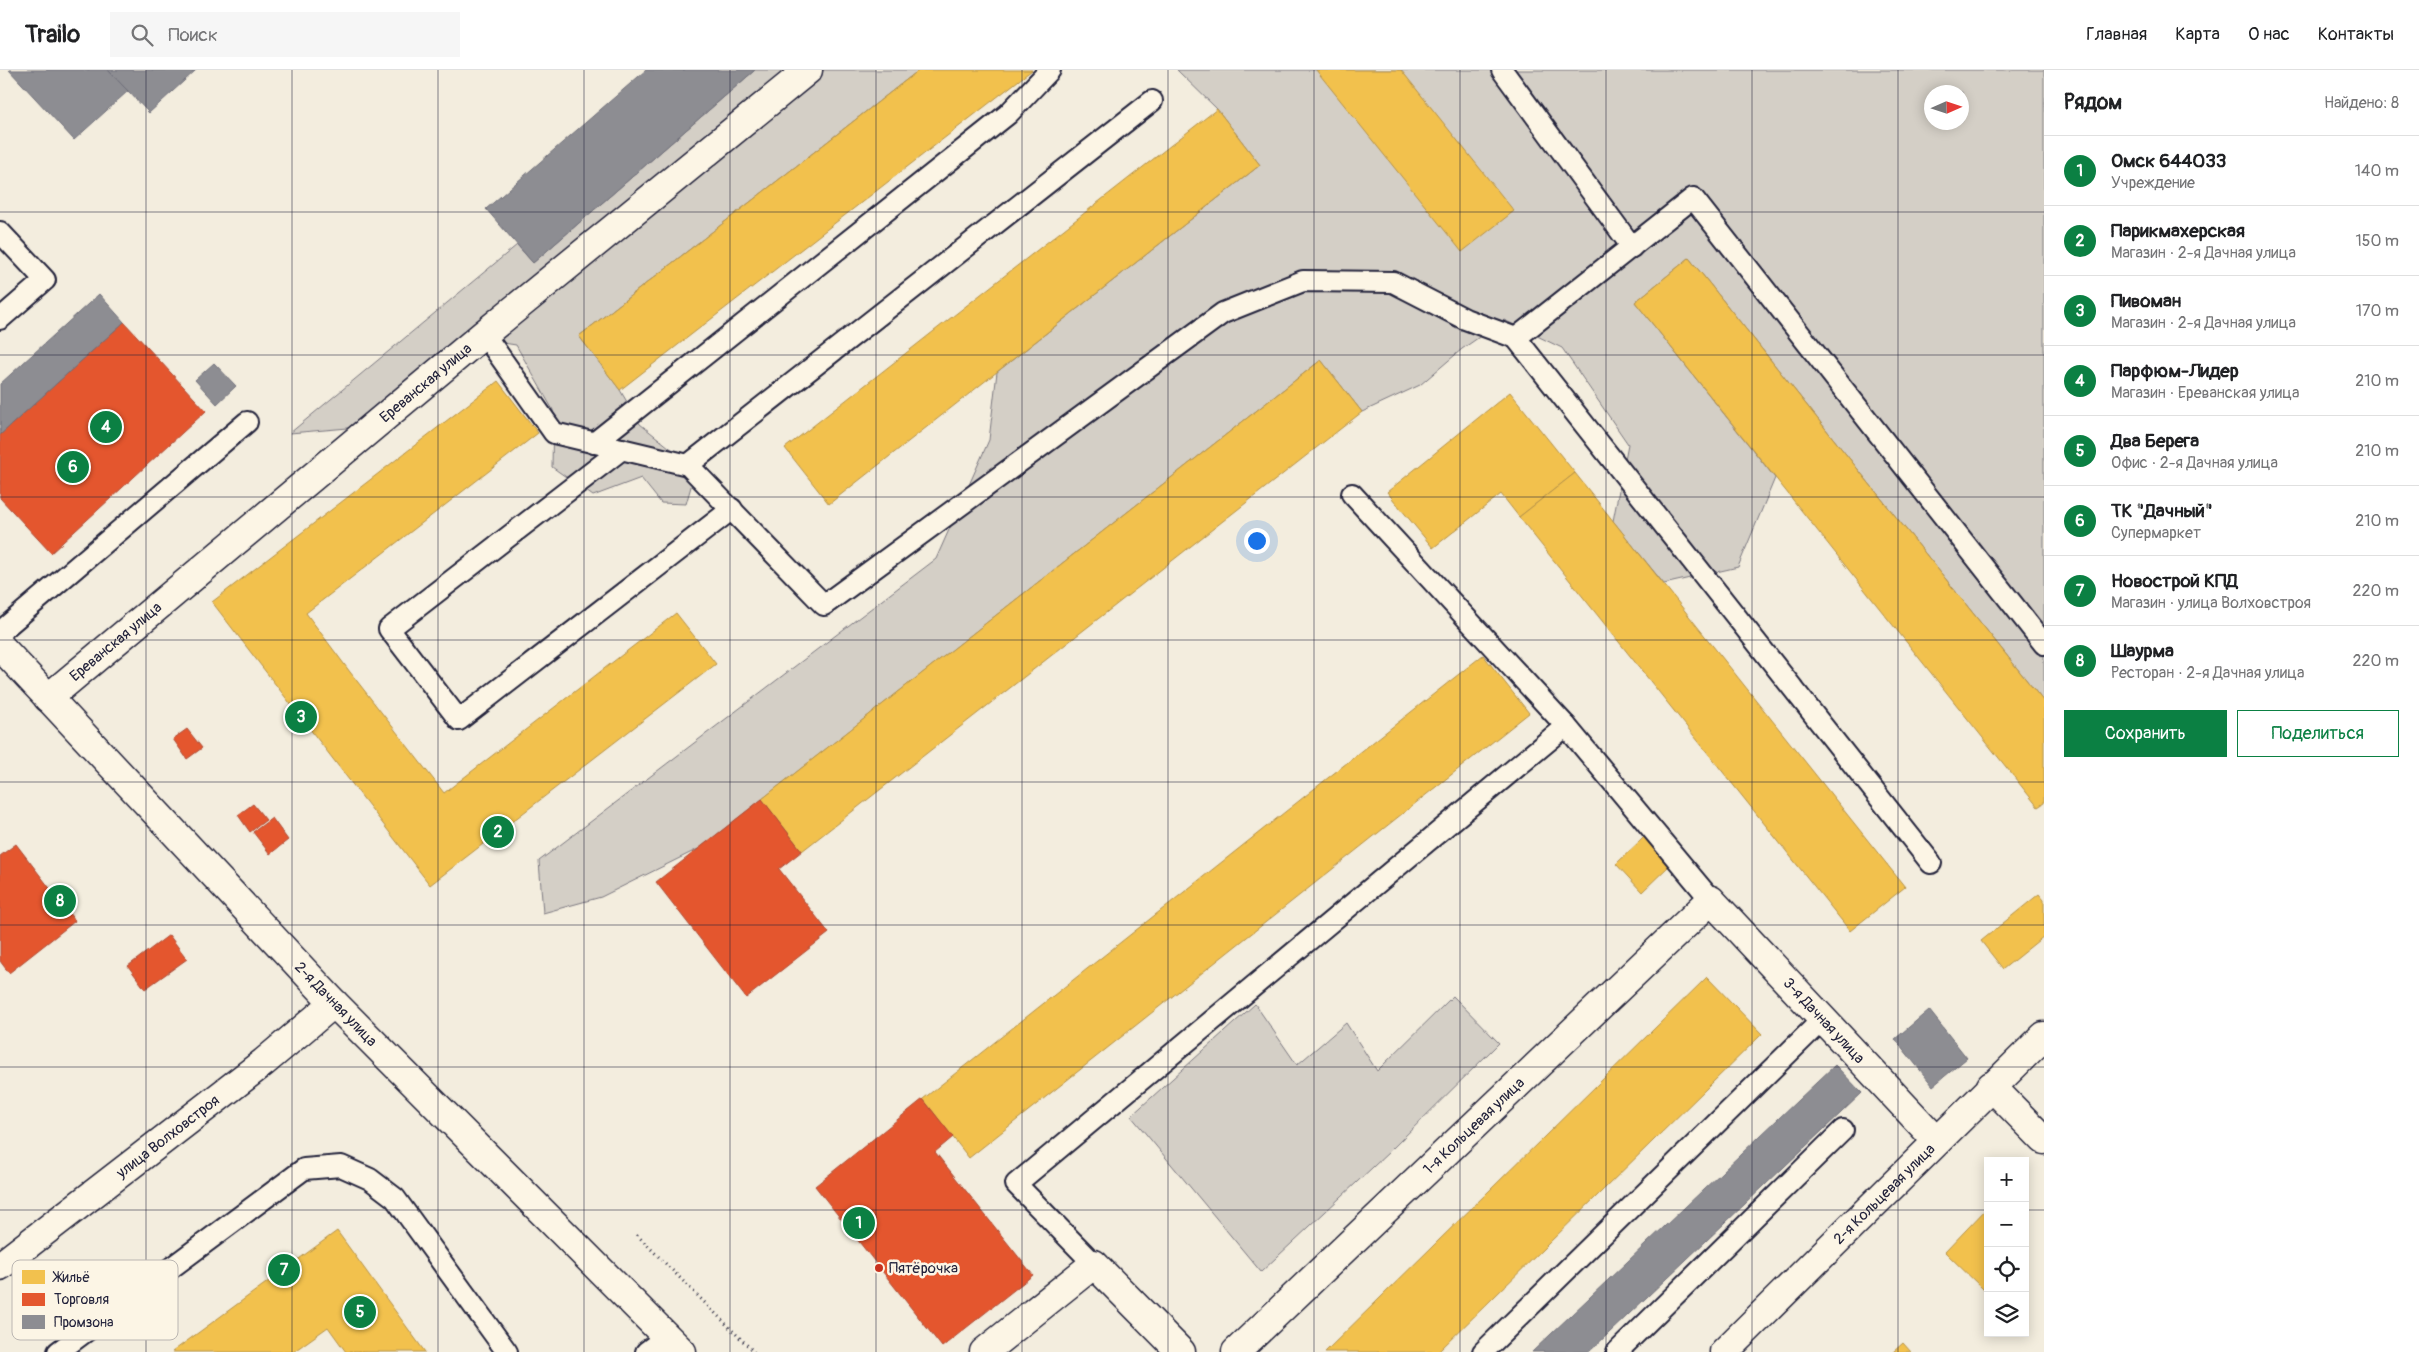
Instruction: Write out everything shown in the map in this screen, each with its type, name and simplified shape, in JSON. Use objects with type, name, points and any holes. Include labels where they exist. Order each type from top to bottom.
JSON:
[{"type":"street","name":"Ереванская улица","points":[[48,698],[484,334],[808,70]]},
{"type":"street","name":"2-я Дачная улица","points":[[0,646],[334,1003],[665,1347]]},
{"type":"street","name":"3-я Дачная улица","points":[[1711,900],[1937,1141]]},
{"type":"street","name":"1-я Кольцевая улица","points":[[1236,1352],[1711,900]]},
{"type":"street","name":"улица Волховстроя","points":[[0,1266],[264,1062],[334,1003]]},
{"type":"street","name":"2-я Кольцевая улица","points":[[1724,1352],[1991,1086],[2044,1036]]},
{"type":"street","points":[[1991,1086],[2044,1140]]},
{"type":"street","points":[[984,1352],[1094,1264],[1181,1352]]},
{"type":"lane","points":[[594,442],[1008,114],[1050,70]]},
{"type":"lane","points":[[1502,70],[1632,247]]},
{"type":"lane","points":[[688,465],[1152,101]]},
{"type":"lane","points":[[1516,338],[1693,198],[2044,644]]},
{"type":"lane","points":[[0,232],[45,280],[0,320]]},
{"type":"lane","points":[[484,334],[554,433],[688,465],[824,605],[1223,313],[1303,281],[1393,282],[1465,320],[1516,338],[1931,863]]},
{"type":"lane","points":[[0,632],[247,422]]},
{"type":"lane","points":[[622,449],[389,629],[459,720],[732,509]]},
{"type":"lane","points":[[1352,494],[1566,726],[1711,900]]},
{"type":"lane","points":[[1094,1264],[1016,1184],[1566,726]]},
{"type":"lane","points":[[1484,1352],[1823,1019]]},
{"type":"lane","points":[[1617,1352],[1843,1130]]},
{"type":"lane","points":[[178,1263],[304,1169],[341,1166],[370,1179],[396,1198],[507,1352]]},
{"type":"lane","points":[[58,1352],[74,1340]]},
{"type":"path","points":[[637,1235],[754,1352]]},
{"type":"shaded area","points":[[755,70],[919,70],[579,336],[620,390],[640,424],[679,455],[694,476],[686,504],[661,503],[641,478],[593,496],[552,467],[553,410],[516,345],[459,336],[348,428],[290,433],[517,245],[533,263]]},
{"type":"shaded area","points":[[1177,70],[2044,70],[2044,702],[1689,258],[1635,302],[1775,478],[1738,567],[1664,584],[1613,521],[1628,444],[1562,348],[1504,320],[1462,349],[1420,385],[1362,412],[1321,360],[700,848],[601,897],[543,913],[539,861],[936,559],[989,440],[997,372],[1260,165],[1217,109]]},
{"type":"shaded area","points":[[1453,996],[1499,1043],[1389,1152],[1261,1272],[1131,1116],[1255,1004],[1297,1065],[1346,1023],[1377,1071]]},
{"type":"building: Жильё","points":[[919,70],[1032,70],[620,390],[579,336]]},
{"type":"building: Жильё","points":[[1316,70],[1401,70],[1514,211],[1462,252]]},
{"type":"building: Жильё","points":[[1217,109],[1260,165],[829,504],[785,448]]},
{"type":"building: Жильё","points":[[1689,258],[2044,702],[2044,803],[2038,807],[1635,302]]},
{"type":"building: Жильё","points":[[1321,360],[1362,412],[802,851],[762,799]]},
{"type":"building: Жильё","points":[[498,381],[538,433],[306,613],[350,672],[444,793],[676,613],[716,664],[430,885],[212,602]]},
{"type":"building: Жильё","points":[[1510,392],[1575,473],[1519,517],[1501,494],[1433,548],[1387,492]]},
{"type":"building: Жильё","points":[[1575,473],[1905,887],[1850,931],[1519,517]]},
{"type":"building: Жильё","points":[[1483,655],[1529,713],[969,1158],[923,1099]]},
{"type":"building: Жильё","points":[[1644,837],[1671,864],[1642,892],[1616,864]]},
{"type":"building: Жильё","points":[[2039,894],[2044,900],[2044,936],[2003,969],[1981,941]]},
{"type":"building: Жильё","points":[[1707,977],[1762,1034],[1438,1352],[1325,1352]]},
{"type":"building: Жильё","points":[[1984,1211],[1984,1288],[1945,1252]]},
{"type":"building: Жильё","points":[[337,1231],[425,1352],[346,1352],[328,1327],[293,1352],[172,1352]]},
{"type":"building: Жильё","points":[[1903,1343],[1911,1352],[1893,1352]]},
{"type":"building: Торговля","points":[[124,322],[206,411],[51,553],[0,498],[0,435]]},
{"type":"building: Торговля","points":[[187,729],[202,748],[187,759],[173,739]]},
{"type":"building: Торговля","points":[[762,799],[802,851],[779,869],[829,933],[746,998],[656,882]]},
{"type":"building: Торговля","points":[[253,804],[266,820],[250,832],[238,815]]},
{"type":"building: Торговля","points":[[272,818],[288,840],[270,854],[253,832]]},
{"type":"building: Торговля","points":[[16,844],[75,921],[9,973],[0,961],[0,856]]},
{"type":"building: Торговля","points":[[169,935],[187,959],[145,989],[128,966]]},
{"type":"building: Торговля","points":[[923,1099],[953,1137],[935,1152],[1033,1275],[942,1347],[815,1186]]},
{"type":"building: Промзона","points":[[9,70],[108,70],[128,91],[74,140]]},
{"type":"building: Промзона","points":[[108,70],[196,70],[149,113]]},
{"type":"building: Промзона","points":[[646,70],[755,70],[533,263],[486,209]]},
{"type":"building: Промзона","points":[[99,294],[124,322],[0,435],[0,384]]},
{"type":"building: Промзона","points":[[214,363],[236,386],[217,404],[195,380]]},
{"type":"building: Промзона","points":[[1929,1010],[1967,1058],[1933,1086],[1895,1039]]},
{"type":"building: Промзона","points":[[1835,1065],[1862,1093],[1589,1352],[1532,1352]]},
{"type":"place","name":"Парфюм-Лидер","points":[[106,427]]},
{"type":"place","name":"ТК \"Дачный\"","points":[[73,467]]},
{"type":"place","name":"Пивоман","points":[[301,717]]},
{"type":"place","name":"Парикмахерская","points":[[498,832]]},
{"type":"place","name":"Шаурма","points":[[60,901]]},
{"type":"place","name":"Омск 644033","points":[[859,1223]]},
{"type":"place","name":"Пятёрочка","points":[[879,1268]]},
{"type":"place","name":"Новострой КПД","points":[[284,1270]]},
{"type":"place","name":"Два Берега","points":[[360,1312]]}]
